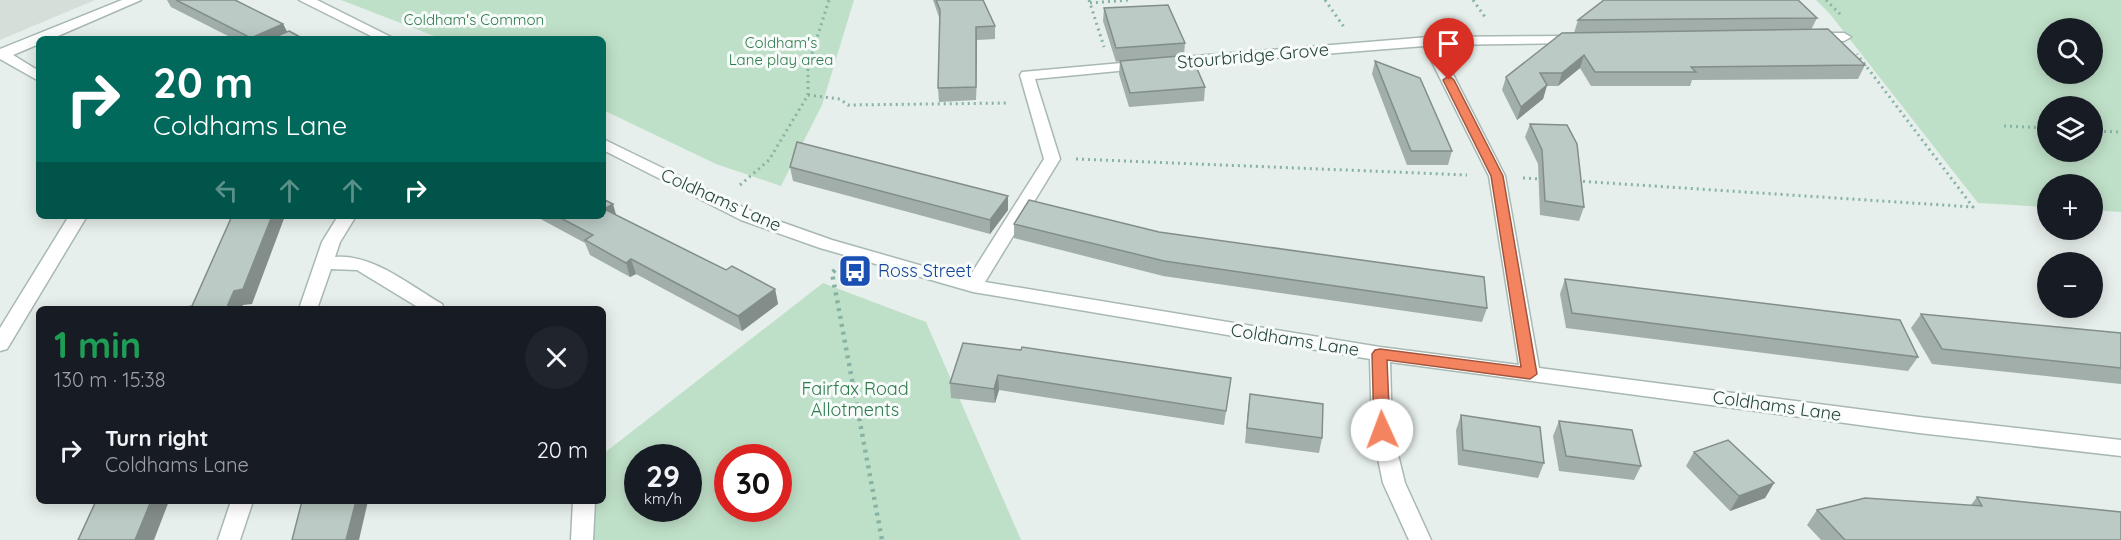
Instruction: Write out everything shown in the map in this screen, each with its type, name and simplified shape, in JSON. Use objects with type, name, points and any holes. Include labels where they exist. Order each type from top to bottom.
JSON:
[{"type":"street","points":[[45,36],[134,0]]},
{"type":"street","points":[[306,0],[382,36]]},
{"type":"street","points":[[1796,37],[1844,37]]},
{"type":"street","name":"Stourbridge Grove","points":[[1052,159],[1027,75],[1429,41],[1595,39]]},
{"type":"street","points":[[1,54],[36,40]]},
{"type":"street","points":[[1429,41],[1497,176],[1530,374]]},
{"type":"street","points":[[1,54],[36,75]]},
{"type":"street","name":"Coldhams Lane","points":[[606,146],[747,216],[852,251],[973,286],[1380,354],[1918,425],[2121,448]]},
{"type":"street","points":[[973,286],[1052,159]]},
{"type":"street","points":[[0,344],[76,219]]},
{"type":"street","points":[[309,306],[331,242],[345,219]]},
{"type":"street","points":[[324,264],[350,262],[363,266],[430,306]]},
{"type":"street","points":[[1380,354],[1382,430],[1394,483],[1420,540]]},
{"type":"street","points":[[229,540],[241,504]]},
{"type":"street","points":[[582,540],[584,504]]},
{"type":"path","points":[[718,202],[753,176],[769,160],[808,95],[808,66],[829,0]]},
{"type":"path","points":[[1111,68],[1089,2],[1130,0]]},
{"type":"path","points":[[1569,181],[1973,207],[1844,37]]},
{"type":"path","points":[[808,95],[840,99],[848,105],[1036,102]]},
{"type":"path","points":[[2004,126],[2037,128]]},
{"type":"path","points":[[2103,131],[2121,132]]},
{"type":"path","points":[[1052,159],[1545,179]]},
{"type":"path","points":[[852,251],[832,273],[882,540]]},
{"type":"shaded area","points":[[0,0],[95,0],[0,40]]},
{"type":"green space","points":[[341,0],[854,0],[822,105],[781,186],[716,164],[606,111],[606,36],[434,36]]},
{"type":"green space","points":[[1816,0],[2121,0],[2121,212],[2103,211],[2103,174],[2037,174],[2037,206],[1978,203],[1830,14]]},
{"type":"green space","name":"Fairfax Road Allotments","points":[[823,283],[926,322],[1021,540],[593,540],[594,504],[606,504],[606,452]]},
{"type":"building","points":[[176,0],[235,0],[283,24],[256,36],[247,36]]},
{"type":"building","points":[[936,0],[983,0],[995,26],[976,27],[976,87],[938,88],[940,10]]},
{"type":"building","points":[[1604,0],[1798,0],[1817,18],[1578,20]]},
{"type":"building","points":[[1168,5],[1185,43],[1116,48],[1104,8]]},
{"type":"building","points":[[1828,29],[1865,65],[1691,67],[1696,72],[1595,72],[1584,55],[1562,73],[1540,73],[1547,85],[1521,107],[1506,77],[1562,33]]},
{"type":"building","points":[[289,31],[298,36],[277,36]]},
{"type":"building","points":[[1191,55],[1205,87],[1130,93],[1120,61]]},
{"type":"building","points":[[1375,61],[1420,78],[1452,151],[1411,151]]},
{"type":"building","points":[[1530,124],[1567,125],[1577,144],[1584,207],[1545,201],[1542,150]]},
{"type":"building","points":[[797,142],[1008,196],[990,220],[790,167]]},
{"type":"building","points":[[606,200],[613,204],[606,208]]},
{"type":"building","points":[[1029,200],[1159,232],[1484,277],[1487,308],[1164,261],[1014,224]]},
{"type":"building","points":[[606,210],[726,270],[732,266],[775,289],[738,316],[631,259],[626,263],[585,240],[593,235],[563,219],[606,219]]},
{"type":"building","points":[[231,219],[271,219],[243,289],[234,291],[227,306],[192,306]]},
{"type":"building","points":[[1565,279],[1900,320],[1918,357],[1572,313]]},
{"type":"building","points":[[1921,314],[2121,333],[2121,368],[1942,349]]},
{"type":"building","points":[[963,343],[1021,350],[1022,347],[1231,378],[1226,411],[998,375],[994,389],[950,383]]},
{"type":"building","points":[[1250,394],[1323,404],[1322,438],[1247,428]]},
{"type":"building","points":[[1461,415],[1540,427],[1544,463],[1463,450]]},
{"type":"building","points":[[1559,421],[1632,430],[1641,466],[1566,456]]},
{"type":"building","points":[[1728,440],[1774,483],[1739,496],[1694,452]]},
{"type":"building","points":[[1977,497],[2121,512],[2121,540],[1845,540],[1817,510],[1865,498],[1982,506]]},
{"type":"building","points":[[95,504],[150,504],[135,540],[78,540]]},
{"type":"building","points":[[301,504],[355,504],[346,540],[292,540]]},
{"type":"place","name":"Ross Street","points":[[855,271]]},
{"type":"route","points":[[1382,430],[1380,354],[1530,374],[1497,176],[1449,80]]},
{"type":"park label","name":"Coldham's Common","points":[[474,20]]},
{"type":"park label","name":"Coldham's Lane play area","points":[[781,52]]}]
